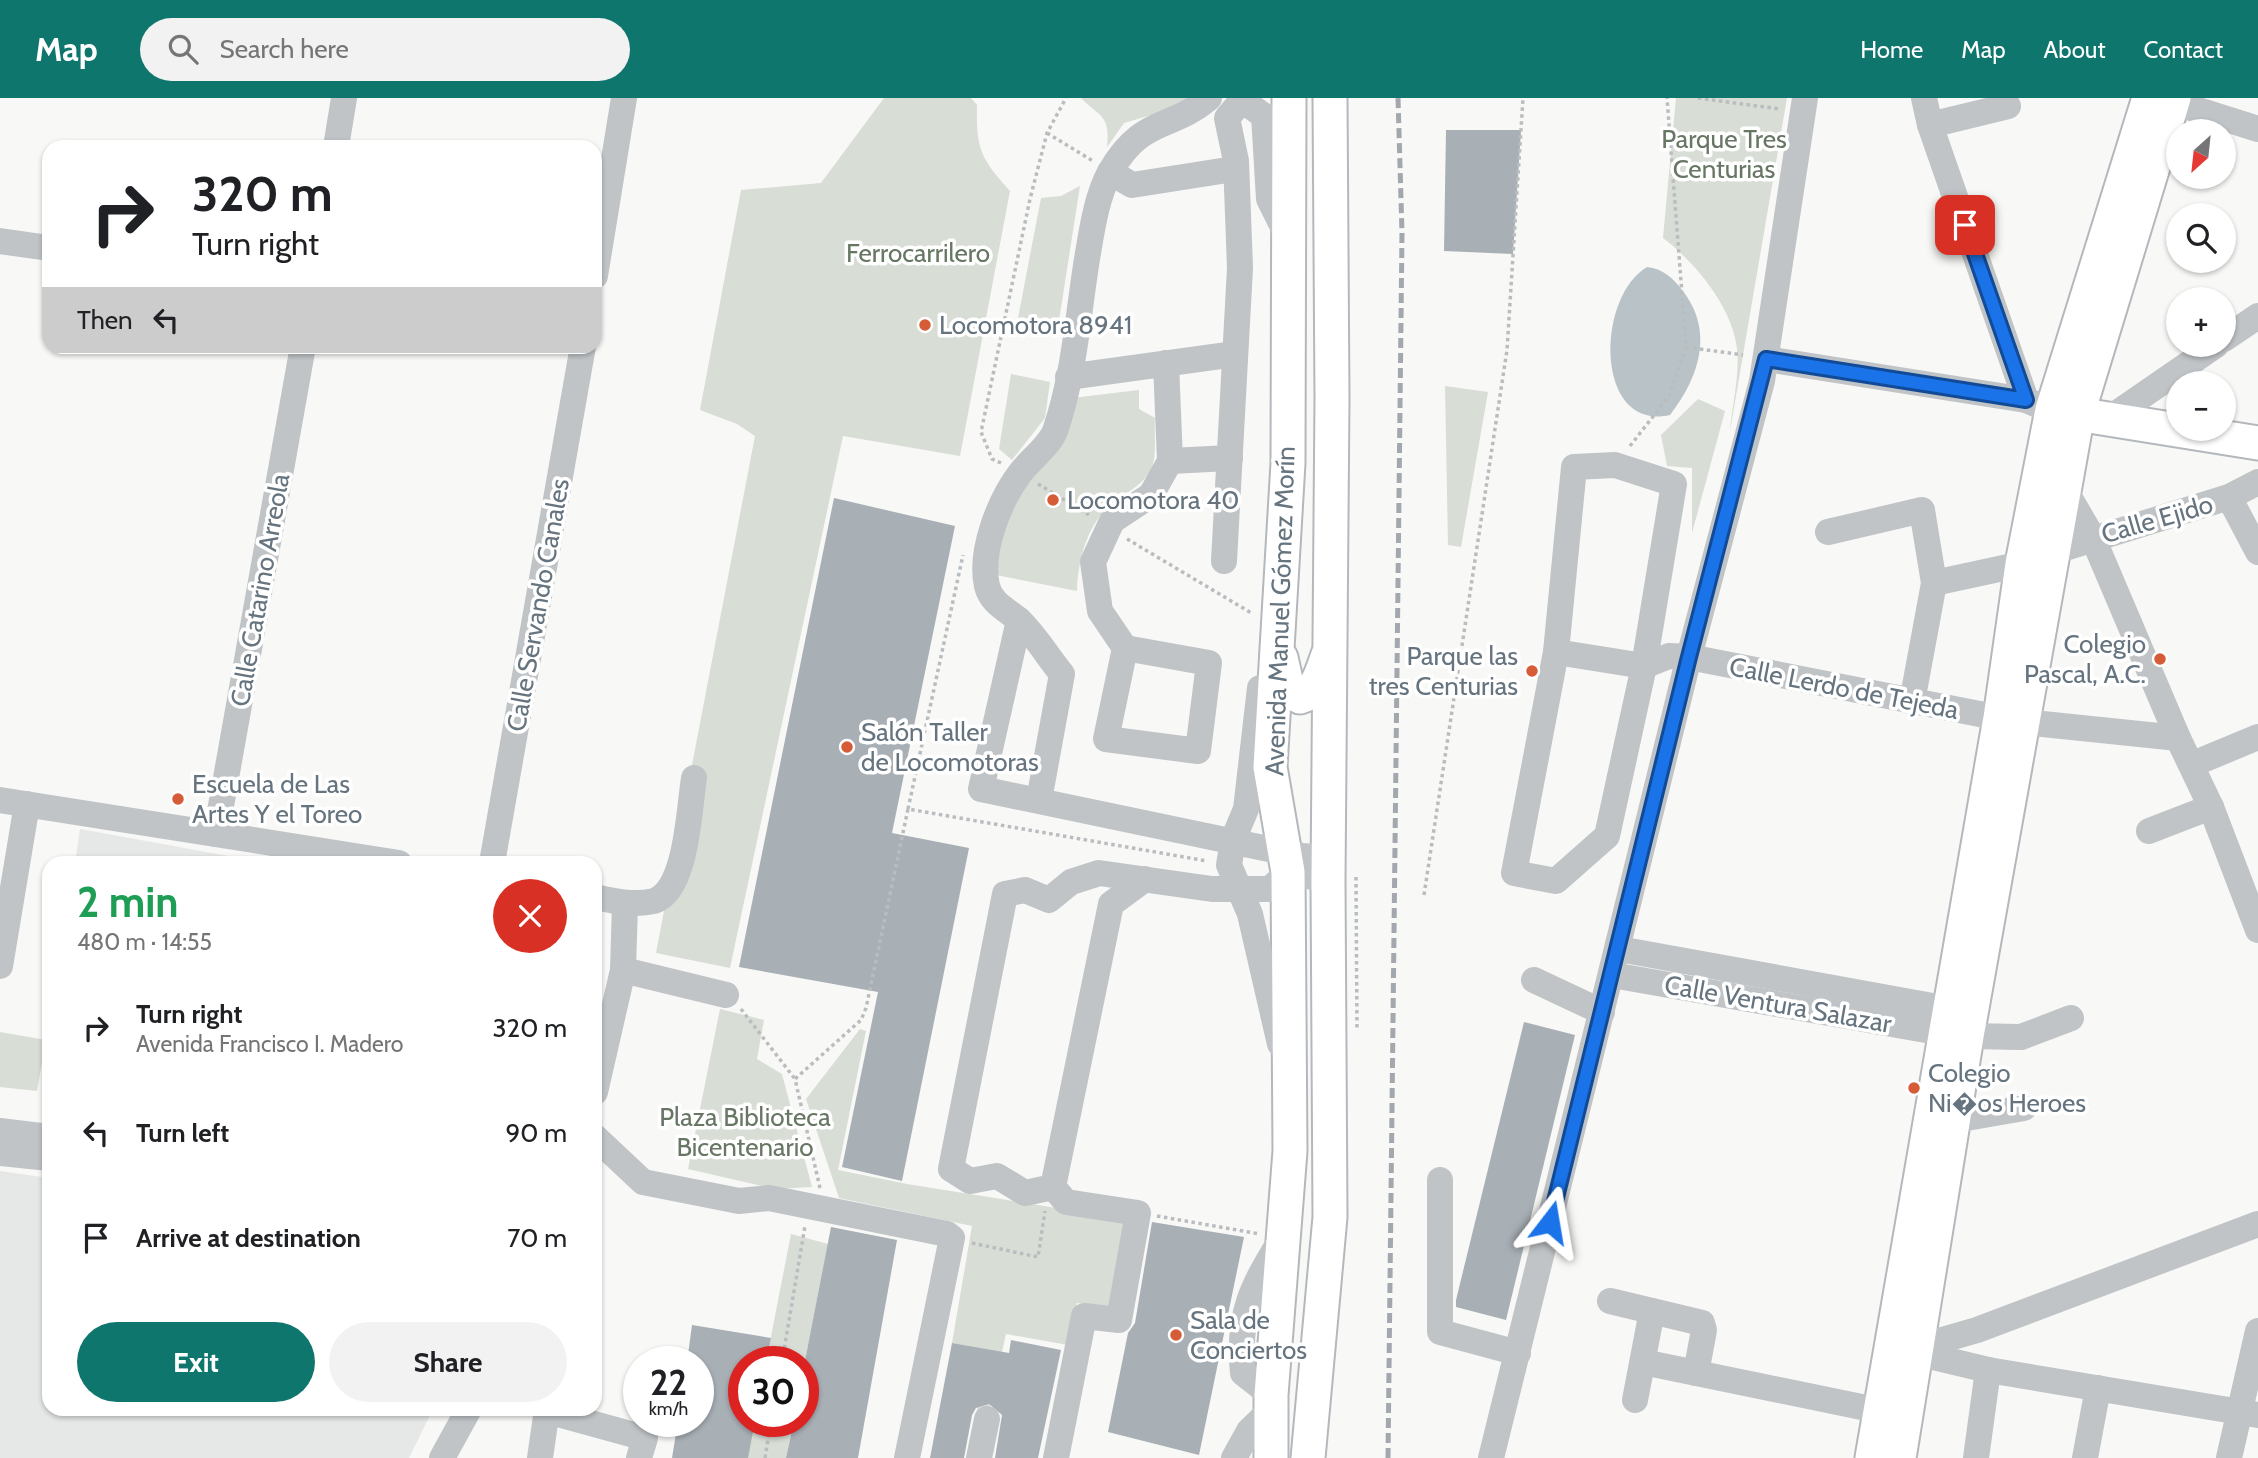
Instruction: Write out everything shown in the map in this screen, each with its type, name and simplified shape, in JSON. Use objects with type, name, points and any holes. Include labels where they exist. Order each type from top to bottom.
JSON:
[{"type":"main road","name":"Avenida Manuel Gómez Morín","points":[[1269,1431],[1290,1151],[1285,861],[1270,766],[1288,463],[1289,98]]},
{"type":"main road","name":"Avenida Manuel Gómez Morín","points":[[1308,1458],[1330,1217],[1330,98]]},
{"type":"main road","points":[[2012,720],[2022,564],[2052,408],[2166,99]]},
{"type":"main road","points":[[2052,408],[2258,443]]},
{"type":"main road","points":[[1872,1458],[1867,1409],[1953,1026],[2012,720],[2055,551],[2065,490],[2052,408]]},
{"type":"main road","points":[[1279,621],[1282,666],[1288,689],[1294,695],[1300,697],[1311,691],[1331,644]]},
{"type":"main road","points":[[1899,1458],[1955,1119],[1953,1026]]},
{"type":"street","points":[[337,140],[344,98]]},
{"type":"street","points":[[602,233],[624,98]]},
{"type":"street","points":[[1039,800],[1062,674],[1019,620],[1000,607],[987,587],[987,550],[1004,503],[1020,473],[1054,433],[1068,377],[1091,237],[1100,196],[1110,172],[1135,137],[1154,125],[1200,106],[1209,98]]},
{"type":"street","points":[[1924,98],[1930,125],[2052,408]]},
{"type":"street","points":[[2166,99],[2258,129]]},
{"type":"street","points":[[1224,561],[1240,268],[1234,169],[1236,161],[1227,118],[1238,105],[1249,105],[1264,116],[1269,199],[1289,240]]},
{"type":"street","points":[[1491,1458],[1619,949],[1689,657],[1766,359],[1804,105]]},
{"type":"street","points":[[1930,125],[2008,106]]},
{"type":"street","points":[[1110,172],[1132,185],[1234,169]]},
{"type":"street","points":[[0,241],[42,247]]},
{"type":"street","points":[[2236,331],[2258,316]]},
{"type":"street","name":"Calle Catarino Arreola","points":[[216,834],[302,354]]},
{"type":"street","name":"Calle Servando Canales","points":[[493,856],[582,354]]},
{"type":"street","points":[[1068,377],[1235,354]]},
{"type":"street","points":[[2110,418],[2199,357]]},
{"type":"street","points":[[1766,359],[2052,408]]},
{"type":"street","points":[[1125,648],[1106,739],[1198,751],[1209,663],[1125,648],[1100,611],[1093,562],[1112,521],[1151,495],[1170,461],[1166,363]]},
{"type":"street","points":[[1170,461],[1230,458]]},
{"type":"street","points":[[1615,464],[1674,484],[1644,666],[1607,836],[1556,881],[1514,873],[1556,652],[1574,467],[1615,464]]},
{"type":"street","name":"Calle Ejido","points":[[2055,551],[2229,497],[2258,482]]},
{"type":"street","points":[[2065,490],[2093,538],[2178,738],[2193,764],[2258,930]]},
{"type":"street","points":[[2229,497],[2258,552]]},
{"type":"street","points":[[1828,532],[1922,510],[1934,583],[1912,702]]},
{"type":"street","points":[[1934,583],[2022,564]]},
{"type":"street","points":[[1019,620],[981,789],[1039,800],[1233,864],[1270,888],[1285,861]]},
{"type":"street","points":[[1056,1458],[1084,1315],[1119,1320],[1138,1213],[1059,1194],[1024,1192],[998,1176],[970,1181],[951,1169],[1005,894],[1024,890],[1049,900],[1070,882],[1099,873],[1212,889],[1233,864],[1246,810],[1260,686],[1279,621]]},
{"type":"street","points":[[1556,652],[1644,666]]},
{"type":"street","name":"Calle Lerdo de Tejeda","points":[[1644,666],[1669,656],[1689,657],[2012,720],[2178,738]]},
{"type":"street","points":[[2193,764],[2258,737]]},
{"type":"street","points":[[602,899],[625,904],[654,901],[670,891],[679,871],[694,778]]},
{"type":"street","points":[[0,800],[355,856]]},
{"type":"street","points":[[0,966],[27,804]]},
{"type":"street","points":[[2149,831],[2211,807]]},
{"type":"street","points":[[1233,864],[1285,861],[1302,856],[1329,869]]},
{"type":"street","points":[[1233,864],[1250,914],[1288,1076]]},
{"type":"street","points":[[1059,1194],[1111,904],[1145,879]]},
{"type":"street","points":[[602,1060],[622,970],[625,904]]},
{"type":"street","name":"Calle Ventura Salazar","points":[[1619,949],[1953,1026]]},
{"type":"street","points":[[622,970],[726,995]]},
{"type":"street","name":"Calle Ventura Salazar","points":[[1612,975],[1953,1026]]},
{"type":"street","points":[[1534,979],[1602,1012]]},
{"type":"street","points":[[1953,1026],[2021,1037],[2071,1017]]},
{"type":"street","points":[[1955,1119],[2024,1108]]},
{"type":"street","points":[[0,1131],[42,1136]]},
{"type":"street","points":[[602,1144],[643,1182],[739,1201],[769,1198],[947,1234],[952,1238],[907,1458]]},
{"type":"street","points":[[0,1153],[42,1157]]},
{"type":"street","points":[[1440,1180],[1440,1332],[1518,1353]]},
{"type":"street","points":[[1918,1350],[2258,1224]]},
{"type":"street","points":[[1610,1301],[1702,1323],[1704,1331],[1696,1373]]},
{"type":"street","points":[[1635,1399],[1652,1311]]},
{"type":"street","points":[[2229,1458],[2248,1413],[2258,1331]]},
{"type":"street","points":[[1918,1350],[1989,1370],[2248,1413]]},
{"type":"street","points":[[1643,1362],[1867,1409]]},
{"type":"street","points":[[1976,1458],[1989,1370]]},
{"type":"street","points":[[2085,1458],[2098,1388]]},
{"type":"street","points":[[442,1458],[465,1416]]},
{"type":"street","points":[[461,1458],[467,1416]]},
{"type":"street","points":[[540,1458],[546,1416]]},
{"type":"street","points":[[568,1416],[645,1438],[639,1458]]},
{"type":"street","points":[[979,1458],[988,1419]]},
{"type":"street","points":[[1234,1458],[1249,1431],[1269,1431]]},
{"type":"path","points":[[1424,895],[1507,350],[1523,98]]},
{"type":"path","points":[[1615,464],[1669,396],[1686,346],[1667,98]]},
{"type":"path","points":[[1698,98],[1804,105]]},
{"type":"path","points":[[1047,133],[1110,172]]},
{"type":"path","points":[[1686,346],[1766,359]]},
{"type":"path","points":[[795,1079],[861,1020],[866,1008],[960,561],[965,551],[973,546],[987,550]]},
{"type":"path","points":[[908,809],[1233,864]]},
{"type":"path","points":[[726,995],[733,999],[795,1079],[820,1180],[819,1195],[809,1207],[785,1346]]},
{"type":"path","points":[[952,1238],[1038,1257],[1045,1209],[1059,1194]]},
{"type":"path","points":[[1138,1213],[1282,1238]]},
{"type":"path","points":[[765,1458],[768,1437]]},
{"type":"shaded area","points":[[1647,267],[1667,274],[1675,281],[1692,306],[1698,322],[1699,354],[1695,370],[1689,386],[1670,415],[1645,415],[1627,403],[1616,384],[1611,359],[1612,332],[1618,306],[1630,283]]},
{"type":"shaded area","points":[[80,829],[228,856],[76,856]]},
{"type":"shaded area","points":[[0,1171],[42,1177],[42,1416],[430,1416],[409,1458],[0,1458]]},
{"type":"green space","points":[[884,98],[971,98],[977,105],[982,152],[992,170],[1010,191],[960,456],[843,436],[730,968],[656,953],[755,436],[737,424],[700,410],[741,190],[821,183]]},
{"type":"green space","points":[[1081,98],[1192,98],[1155,114],[1124,123],[1107,147],[1105,122]]},
{"type":"green space","name":"Parque Tres Centurias","points":[[1676,98],[1787,98],[1730,431],[1737,369],[1734,333],[1710,287],[1688,260],[1663,238]]},
{"type":"green space","name":"Ferrocarrilero","points":[[1080,186],[1058,327],[1018,318],[1041,198],[1061,196]]},
{"type":"green space","points":[[1011,374],[1050,382],[1045,418],[1012,460],[999,449]]},
{"type":"green space","points":[[1445,386],[1488,392],[1461,547],[1448,545]]},
{"type":"green space","points":[[1139,390],[1139,409],[1155,418],[1154,462],[1140,483],[1104,511],[1090,531],[1079,567],[1077,591],[996,575],[997,543],[1014,491],[1072,398]]},
{"type":"green space","points":[[1698,399],[1725,411],[1692,533],[1692,468],[1667,466],[1661,435]]},
{"type":"green space","name":"Plaza Biblioteca Bicentenario","points":[[720,1009],[764,1020],[757,1059],[782,1074],[812,1187],[775,1189],[688,1169]]},
{"type":"green space","points":[[860,1029],[866,1031],[838,1170],[907,1184],[1126,1219],[1112,1308],[1077,1303],[1068,1345],[1006,1334],[987,1419],[976,1415],[988,1350],[952,1343],[972,1226],[839,1198],[806,1099]]},
{"type":"green space","points":[[0,1032],[42,1039],[42,1063],[37,1091],[0,1087]]},
{"type":"green space","points":[[791,1234],[828,1244],[808,1346],[769,1346]]},
{"type":"green space","points":[[751,1437],[791,1437],[786,1458],[747,1458]]},
{"type":"building","points":[[1446,130],[1521,130],[1513,254],[1444,251]]},
{"type":"building","name":"Salón Taller de Locomotoras","points":[[834,498],[955,526],[892,833],[969,848],[902,1181],[842,1167],[878,992],[739,967]]},
{"type":"building","points":[[1524,1022],[1575,1035],[1506,1320],[1456,1307],[1456,1300]]},
{"type":"building","name":"Sala de Conciertos","points":[[1152,1222],[1244,1237],[1199,1455],[1108,1432],[1128,1333],[1135,1323]]},
{"type":"building","points":[[831,1227],[897,1240],[858,1458],[786,1458],[791,1437],[819,1437],[819,1346],[808,1346]]},
{"type":"building","points":[[692,1325],[771,1338],[769,1346],[728,1346],[728,1437],[752,1437],[748,1458],[672,1458],[675,1437],[714,1437],[714,1346],[689,1346]]},
{"type":"building","points":[[1011,1340],[1061,1350],[1038,1458],[995,1458],[1002,1415],[989,1404],[976,1408],[972,1415],[964,1458],[930,1458],[952,1343],[1009,1353]]},
{"type":"railway","points":[[1388,1458],[1402,233],[1398,98]]},
{"type":"place","name":"Locomotora 8941","points":[[925,325]]},
{"type":"place","name":"Locomotora 40","points":[[1053,500]]},
{"type":"place","name":"Colegio Pascal, A.C.","points":[[2160,659]]},
{"type":"place","name":"Parque las tres Centurias","points":[[1532,671]]},
{"type":"place","name":"Salón Taller de Locomotoras","points":[[847,747]]},
{"type":"place","name":"Escuela de Las Artes Y el Toreo","points":[[178,799]]},
{"type":"place","name":"Colegio Ni�os Heroes","points":[[1914,1088]]},
{"type":"place","name":"Sala de Conciertos","points":[[1176,1335]]},
{"type":"route","points":[[1550,1222],[1689,657],[1766,359],[2026,400],[1965,225]]}]
